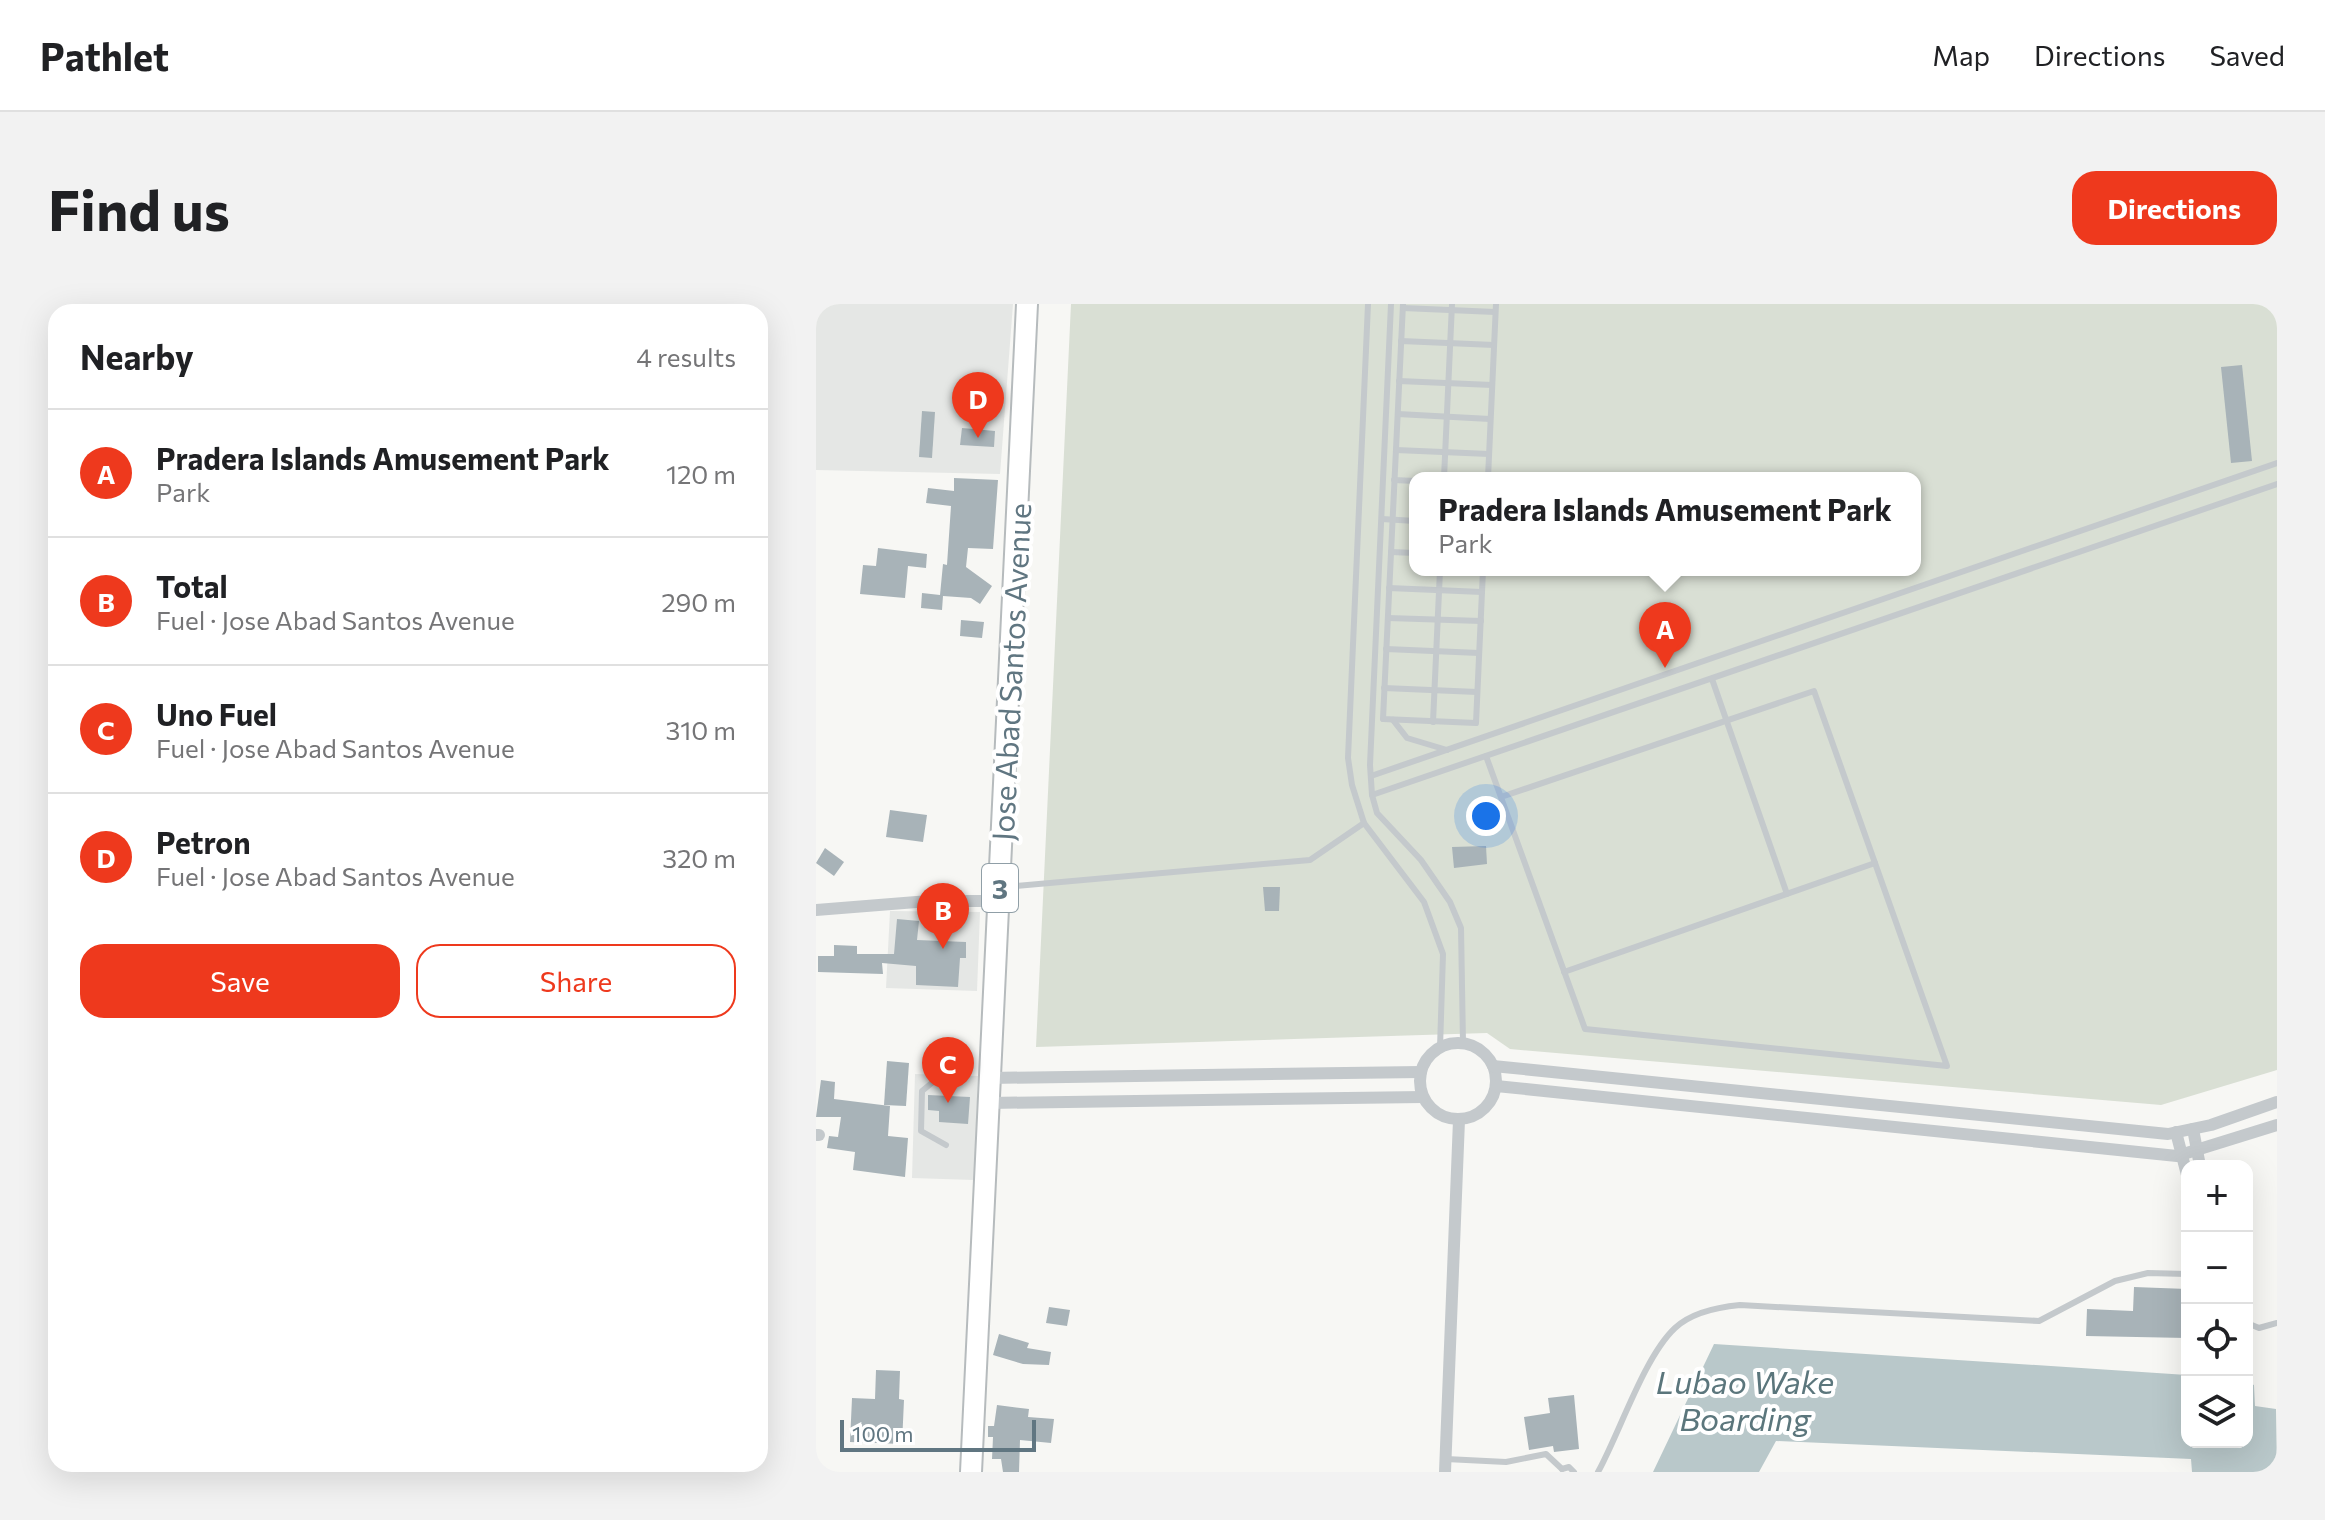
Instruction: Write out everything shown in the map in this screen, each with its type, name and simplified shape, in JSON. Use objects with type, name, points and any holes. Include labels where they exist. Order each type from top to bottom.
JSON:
[{"type":"highway","name":"Jose Abad Santos Avenue","points":[[971,1472],[1027,304]]},
{"type":"street","points":[[816,910],[1000,894]]},
{"type":"street","points":[[1463,1043],[1478,1048],[1493,1066],[1496,1086],[1487,1106],[1470,1118],[1459,1120],[1438,1114],[1423,1097],[1421,1072],[1426,1061],[1440,1048],[1463,1043]]},
{"type":"street","points":[[1493,1066],[2168,1134],[2277,1102]]},
{"type":"street","points":[[990,1078],[1421,1072]]},
{"type":"street","points":[[1115,1078],[1116,1101]]},
{"type":"street","points":[[1496,1086],[2180,1155],[2277,1125]]},
{"type":"street","points":[[989,1103],[1423,1097]]},
{"type":"street","points":[[1445,1466],[1459,1120]]},
{"type":"street","points":[[2193,1129],[2199,1160]]},
{"type":"street","points":[[2176,1132],[2182,1160]]},
{"type":"lane","points":[[1368,304],[1348,758],[1352,785],[1364,823],[1424,902],[1439,940],[1443,954],[1440,1048]]},
{"type":"lane","points":[[1391,304],[1372,795],[1377,813],[1436,881],[1461,928],[1463,1043]]},
{"type":"lane","points":[[1483,576],[1476,723],[1383,719],[1403,306],[1496,308],[1488,472]]},
{"type":"lane","points":[[1444,472],[1452,307]]},
{"type":"lane","points":[[1401,341],[1494,345]]},
{"type":"lane","points":[[1399,381],[1492,385]]},
{"type":"lane","points":[[1398,414],[1490,419]]},
{"type":"lane","points":[[1396,450],[1489,454]]},
{"type":"lane","points":[[1371,776],[2277,463]]},
{"type":"lane","points":[[1394,480],[1409,481]]},
{"type":"lane","points":[[1372,795],[2277,484]]},
{"type":"lane","points":[[1382,519],[1409,521]]},
{"type":"lane","points":[[1391,552],[1409,553]]},
{"type":"lane","points":[[1433,722],[1440,576]]},
{"type":"lane","points":[[1389,588],[1482,592]]},
{"type":"lane","points":[[1388,618],[1481,621]]},
{"type":"lane","points":[[1386,649],[1479,653]]},
{"type":"lane","points":[[1712,679],[1787,894]]},
{"type":"lane","points":[[1384,688],[1477,692]]},
{"type":"lane","points":[[1486,756],[1585,1029],[1947,1066],[1814,691],[1501,797]]},
{"type":"lane","points":[[1393,720],[1407,738],[1447,750]]},
{"type":"lane","points":[[1000,894],[1310,860],[1364,823]]},
{"type":"lane","points":[[1564,972],[1875,863]]},
{"type":"lane","points":[[946,1145],[921,1131],[919,1111],[922,1091],[933,1082],[950,1081]]},
{"type":"lane","points":[[1598,1472],[1659,1348],[1677,1326],[1699,1314],[1740,1305],[2039,1321],[2115,1281],[2148,1273],[2181,1274]]},
{"type":"lane","points":[[2253,1326],[2259,1328],[2277,1323]]},
{"type":"lane","points":[[1445,1466],[1506,1462],[1546,1454],[1561,1470],[1569,1467],[1574,1472]]},
{"type":"lane","points":[[1475,1462],[1477,1472]]},
{"type":"shaded area","points":[[816,304],[1013,304],[1000,474],[816,470]]},
{"type":"shaded area","points":[[1071,304],[2277,304],[2277,1070],[2161,1105],[1510,1049],[1487,1033],[1036,1047]]},
{"type":"shaded area","points":[[890,911],[980,912],[977,991],[886,988]]},
{"type":"shaded area","points":[[915,1074],[978,1076],[974,1180],[912,1178]]},
{"type":"water","name":"Lubao Wake Boarding","points":[[1714,1344],[2181,1375],[2181,1448],[2253,1448],[2253,1385],[2255,1406],[2276,1409],[2277,1472],[2192,1472],[2191,1459],[1776,1441],[1759,1472],[1653,1472]]},
{"type":"building","points":[[2242,365],[2252,461],[2231,463],[2221,367]]},
{"type":"building","points":[[922,411],[935,412],[932,458],[919,457]]},
{"type":"building","points":[[962,428],[995,431],[994,447],[960,445]]},
{"type":"building","points":[[954,478],[998,480],[993,549],[968,548],[966,567],[992,586],[980,604],[971,598],[943,596],[942,610],[921,608],[922,593],[940,595],[943,564],[947,565],[951,506],[926,503],[928,488],[954,491]]},
{"type":"building","points":[[878,548],[927,554],[926,568],[908,566],[905,598],[860,594],[863,565],[876,566]]},
{"type":"building","points":[[961,620],[984,622],[982,638],[960,636]]},
{"type":"building","points":[[890,810],[927,815],[923,842],[886,837]]},
{"type":"building","points":[[1486,846],[1487,864],[1454,868],[1452,847]]},
{"type":"building","points":[[825,848],[844,862],[834,876],[816,863]]},
{"type":"building","points":[[1263,887],[1280,887],[1279,911],[1265,911]]},
{"type":"building","points":[[897,919],[919,921],[917,940],[966,942],[966,958],[960,958],[958,987],[916,985],[916,966],[882,963],[883,974],[818,972],[818,956],[834,956],[834,945],[857,946],[857,954],[894,954]]},
{"type":"building","points":[[887,1061],[909,1063],[906,1106],[884,1105]]},
{"type":"building","points":[[821,1080],[835,1082],[834,1099],[890,1106],[888,1136],[908,1138],[905,1177],[853,1170],[855,1152],[827,1148],[829,1136],[838,1137],[841,1117],[816,1117]]},
{"type":"building","points":[[928,1095],[970,1097],[968,1124],[939,1122],[939,1111],[928,1110]]},
{"type":"building","points":[[2134,1287],[2181,1289],[2181,1338],[2086,1336],[2087,1309],[2133,1311]]},
{"type":"building","points":[[1049,1307],[1070,1310],[1067,1326],[1046,1323]]},
{"type":"building","points":[[999,1334],[1029,1343],[1027,1348],[1051,1352],[1049,1365],[1023,1364],[993,1355]]},
{"type":"building","points":[[876,1370],[900,1371],[899,1399],[904,1400],[902,1444],[850,1442],[852,1398],[875,1399]]},
{"type":"building","points":[[1574,1395],[1579,1449],[1554,1452],[1553,1446],[1529,1450],[1524,1417],[1550,1413],[1548,1398]]},
{"type":"building","points":[[997,1405],[1029,1409],[1028,1417],[1054,1419],[1051,1443],[1020,1440],[1019,1472],[1003,1472],[1001,1459],[992,1459],[993,1437],[988,1437],[988,1426],[994,1426]]},
{"type":"place","name":"Petron","points":[[978,438]]},
{"type":"place","name":"Pradera Islands Amusement Park","points":[[1665,668]]},
{"type":"place","name":"Total","points":[[943,949]]},
{"type":"place","name":"Uno Fuel","points":[[948,1103]]}]
